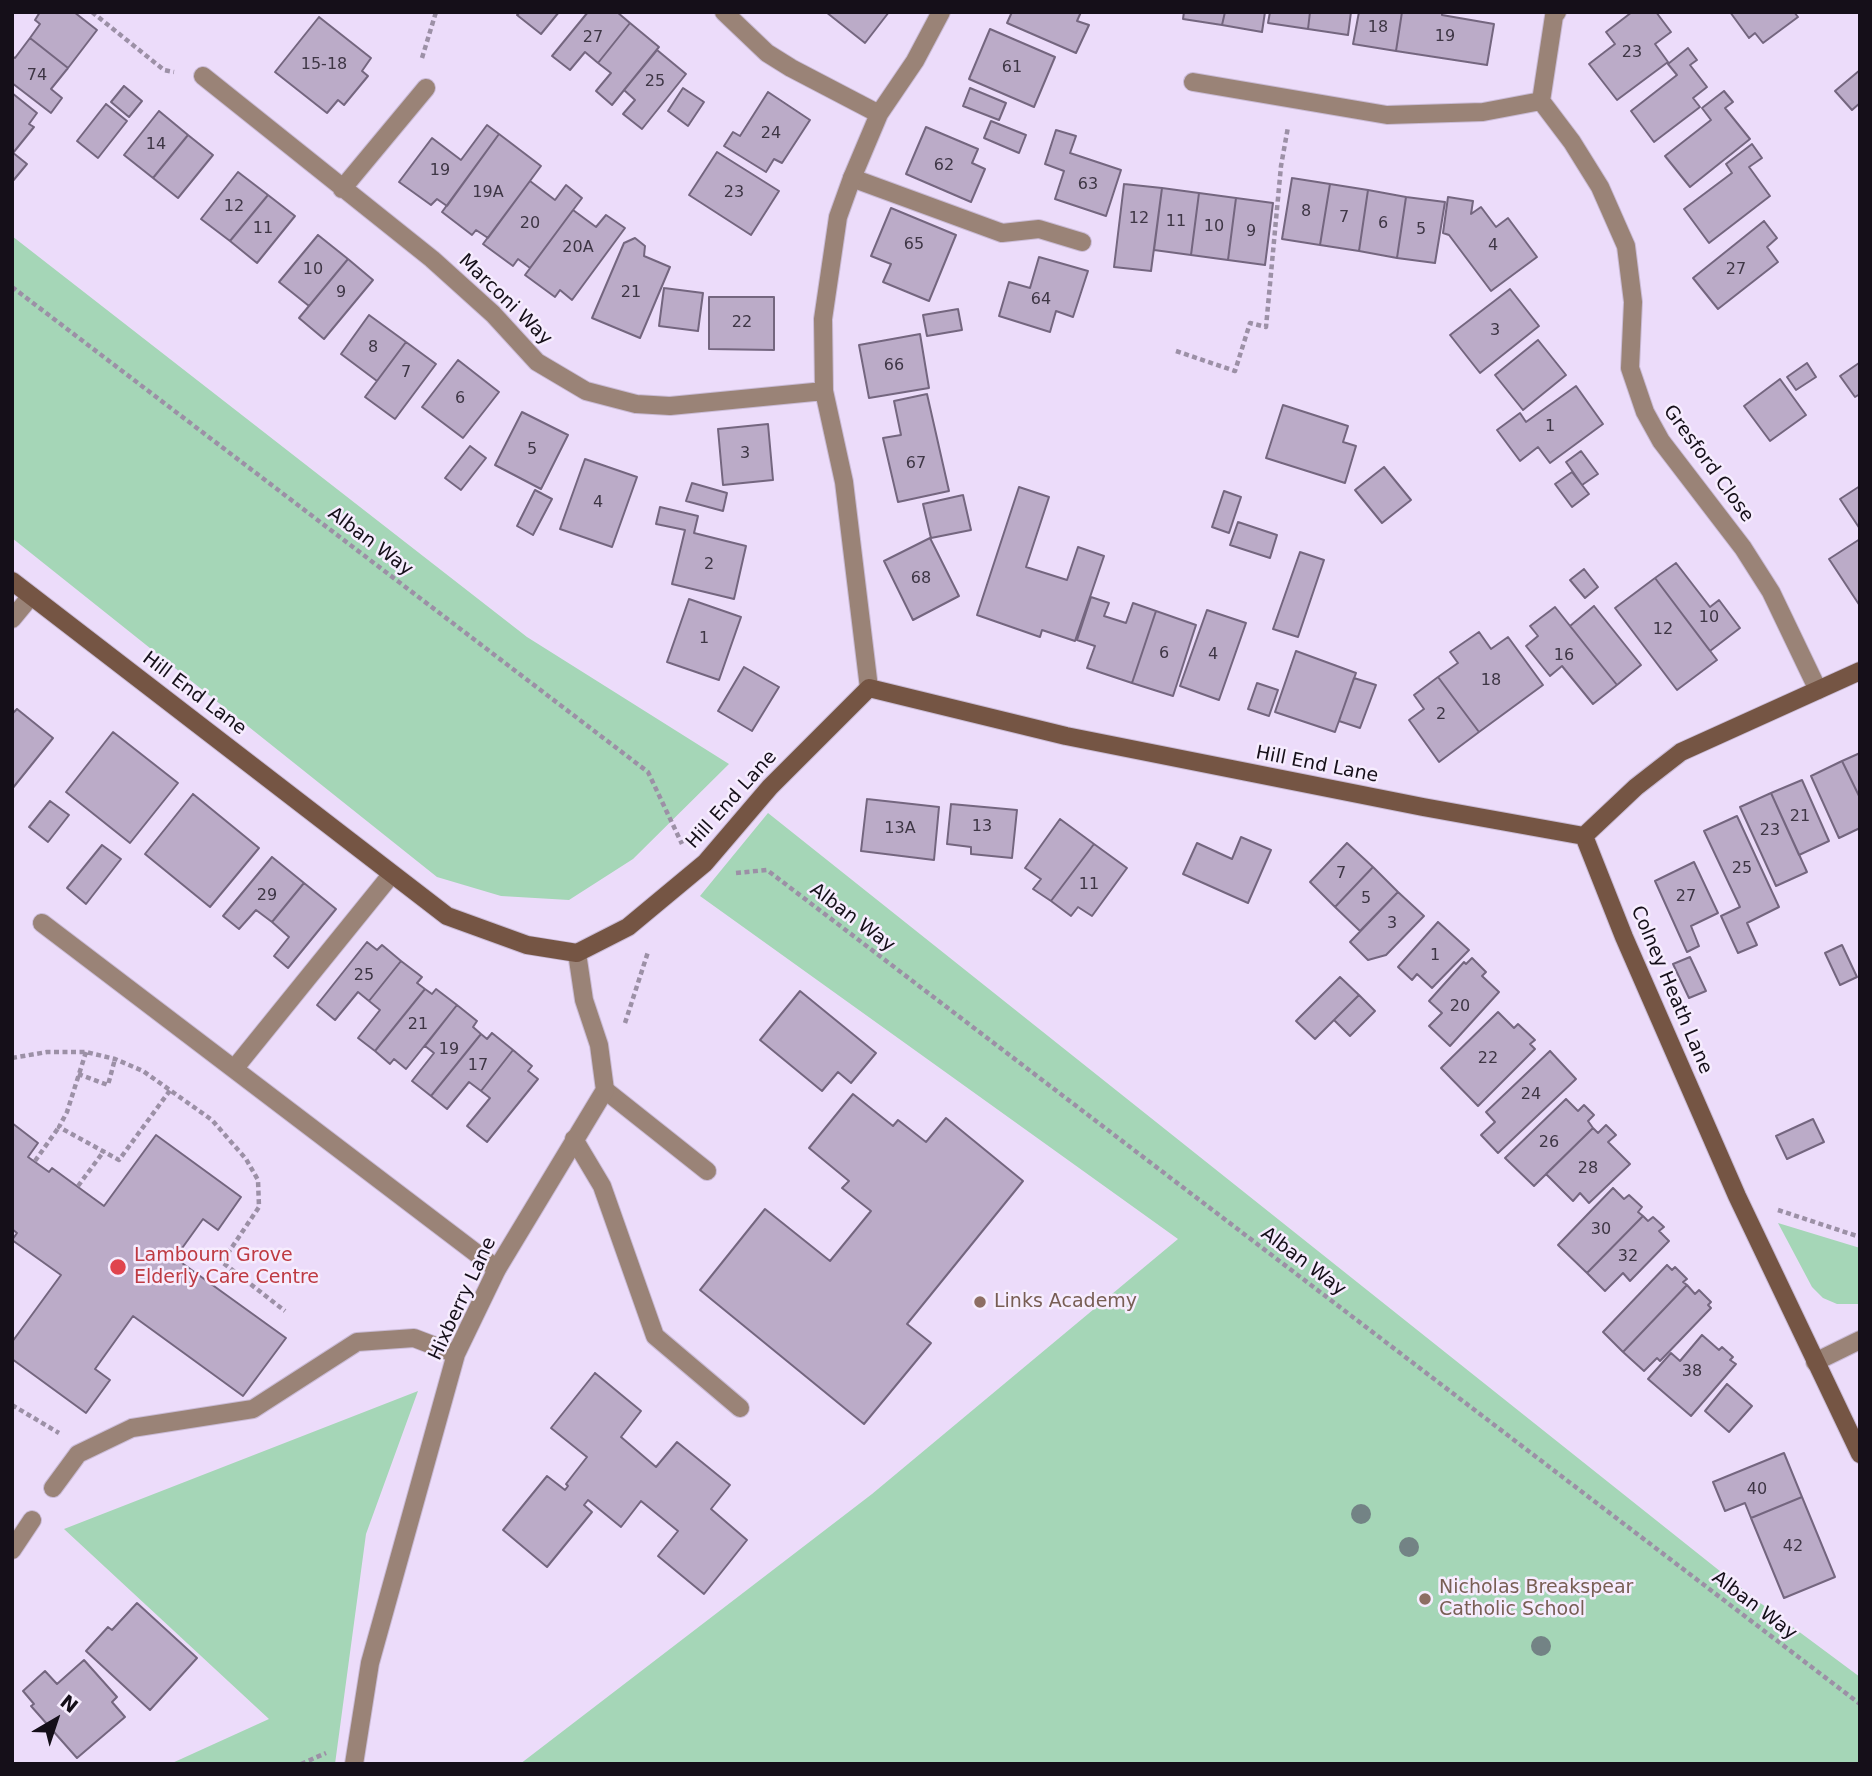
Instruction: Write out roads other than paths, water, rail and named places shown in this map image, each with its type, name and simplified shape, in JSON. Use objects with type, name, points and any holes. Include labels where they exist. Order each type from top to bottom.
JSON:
[{"type":"street","points":[[724,12],[767,53],[879,114]]},
{"type":"street","points":[[869,688],[844,482],[824,391],[823,319],[838,217],[852,178],[879,114],[915,61],[941,12]]},
{"type":"street","points":[[1193,82],[1387,115],[1433,116],[1483,112],[1541,101],[1553,16],[1557,12]]},
{"type":"street","name":"Marconi Way","points":[[202,76],[468,291],[537,362],[586,391],[636,404],[670,406],[824,391]]},
{"type":"street","points":[[342,189],[426,88]]},
{"type":"street","name":"Gresford Close","points":[[1541,101],[1573,142],[1600,187],[1626,246],[1633,302],[1630,368],[1645,412],[1661,441],[1750,559],[1771,592],[1818,690]]},
{"type":"street","points":[[852,178],[1002,233],[1039,229],[1082,242]]},
{"type":"street","name":"Hill End Lane","points":[[12,581],[447,916],[527,945],[577,953],[628,927],[705,863],[770,787],[869,688],[1066,736],[1410,805],[1584,835]]},
{"type":"street","points":[[12,619],[31,596]]},
{"type":"street","points":[[1584,835],[1636,787],[1681,752],[1860,671]]},
{"type":"street","name":"Colney Heath Lane","points":[[1584,835],[1624,937],[1737,1196],[1860,1454]]},
{"type":"street","points":[[234,1069],[391,875]]},
{"type":"street","points":[[42,923],[497,1269]]},
{"type":"street","points":[[577,953],[584,1000],[598,1045],[605,1090],[707,1171]]},
{"type":"street","name":"Hixberry Lane","points":[[354,1764],[370,1663],[456,1354],[497,1269],[605,1090]]},
{"type":"street","points":[[574,1139],[602,1186],[655,1335],[740,1408]]},
{"type":"street","points":[[53,1488],[78,1454],[132,1427],[253,1409],[357,1342],[414,1338],[456,1354]]},
{"type":"street","points":[[1815,1362],[1860,1340]]},
{"type":"street","points":[[12,1550],[32,1520]]},
{"type":"place","name":"Lambourn Grove Elderly Care Centre","points":[[118,1267]]},
{"type":"place","name":"Links Academy","points":[[980,1302]]},
{"type":"place","name":"Nicholas Breakspear Catholic School","points":[[1425,1599]]}]
